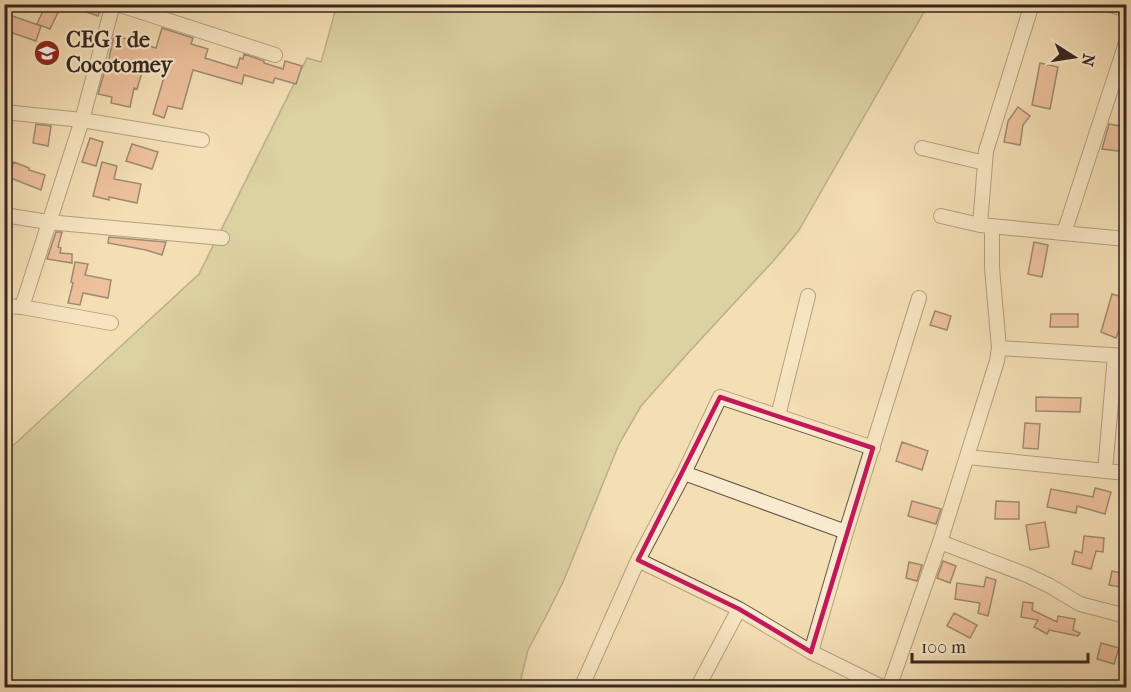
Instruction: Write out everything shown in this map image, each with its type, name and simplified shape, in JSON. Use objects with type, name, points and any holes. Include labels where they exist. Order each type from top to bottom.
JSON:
[{"type":"street","points":[[22,308],[82,120],[115,4],[275,55]]},
{"type":"street","points":[[890,687],[940,542],[997,361],[999,348],[986,226],[986,151],[1032,4]]},
{"type":"street","points":[[1106,4],[1126,9]]},
{"type":"street","points":[[1064,233],[1126,43]]},
{"type":"street","points":[[4,112],[82,120],[202,140]]},
{"type":"street","points":[[922,148],[985,163]]},
{"type":"street","points":[[4,215],[48,222],[222,238]]},
{"type":"street","points":[[941,216],[986,226],[1126,239]]},
{"type":"street","points":[[778,416],[808,296]]},
{"type":"street","points":[[811,652],[919,298]]},
{"type":"street","points":[[4,306],[111,323]]},
{"type":"street","points":[[999,348],[1121,356],[1105,471]]},
{"type":"street","points":[[580,687],[638,560],[684,473],[720,397],[873,448]]},
{"type":"street","points":[[967,457],[1126,473]]},
{"type":"street","points":[[684,473],[846,532]]},
{"type":"street","points":[[940,542],[1027,575],[1080,604],[1126,616]]},
{"type":"street","points":[[638,560],[739,609],[811,652],[884,687]]},
{"type":"street","points":[[697,687],[739,609]]},
{"type":"highlighted area","points":[[720,397],[873,448],[811,652],[739,609],[638,560]]},
{"type":"green space","points":[[337,5],[928,5],[799,230],[641,406],[619,444],[564,580],[528,650],[521,679],[522,687],[5,688],[5,453],[199,274],[307,58],[321,62]]},
{"type":"building","points":[[46,4],[62,4],[50,29],[37,24]]},
{"type":"building","points":[[70,4],[102,4],[98,16],[70,6]]},
{"type":"building","points":[[4,13],[41,26],[36,41],[4,30]]},
{"type":"building","points":[[162,28],[193,38],[191,44],[208,49],[205,58],[237,68],[244,54],[283,69],[285,61],[302,66],[296,84],[275,78],[273,83],[244,75],[242,84],[193,70],[182,109],[168,106],[164,118],[153,114],[165,74],[143,69],[137,89],[134,88],[130,107],[111,103],[112,97],[98,94],[104,73],[106,73],[114,35],[156,48]]},
{"type":"building","points":[[1040,63],[1058,67],[1050,109],[1032,105]]},
{"type":"building","points":[[1018,107],[1030,116],[1023,125],[1020,145],[1004,142],[1008,121]]},
{"type":"building","points":[[36,124],[51,126],[48,146],[33,143]]},
{"type":"building","points":[[1109,124],[1126,127],[1126,152],[1102,149]]},
{"type":"building","points":[[90,138],[103,142],[96,166],[82,162]]},
{"type":"building","points":[[132,144],[158,152],[152,169],[126,161]]},
{"type":"building","points":[[14,162],[45,175],[41,190],[8,177]]},
{"type":"building","points":[[102,162],[117,166],[114,179],[141,184],[137,203],[93,196]]},
{"type":"building","points":[[56,232],[62,232],[58,247],[61,248],[60,253],[72,254],[72,263],[47,259]]},
{"type":"building","points":[[109,237],[166,242],[162,255],[108,243]]},
{"type":"building","points":[[1034,242],[1048,245],[1042,277],[1028,274]]},
{"type":"building","points":[[75,262],[88,264],[85,275],[111,280],[108,298],[83,293],[80,305],[68,303]]},
{"type":"building","points":[[1112,294],[1126,298],[1122,325],[1116,338],[1101,332]]},
{"type":"building","points":[[935,311],[951,316],[947,330],[930,325]]},
{"type":"building","points":[[1051,314],[1078,314],[1078,327],[1050,327]]},
{"type":"building","points":[[1036,397],[1081,398],[1080,412],[1036,411]]},
{"type":"building","points":[[1025,423],[1040,424],[1038,449],[1023,448]]},
{"type":"building","points":[[902,442],[928,451],[922,470],[896,461]]},
{"type":"building","points":[[1095,488],[1111,492],[1105,514],[1077,506],[1076,513],[1047,507],[1051,489],[1093,497]]},
{"type":"building","points":[[912,501],[941,509],[936,524],[908,516]]},
{"type":"building","points":[[996,501],[1019,502],[1019,519],[995,519]]},
{"type":"building","points":[[1045,522],[1049,547],[1030,550],[1026,525]]},
{"type":"building","points":[[1084,536],[1104,538],[1103,552],[1096,551],[1091,569],[1072,564],[1075,551],[1082,553]]},
{"type":"building","points":[[943,561],[956,566],[950,583],[937,578]]},
{"type":"building","points":[[909,562],[922,565],[917,581],[906,578]]},
{"type":"building","points":[[1112,571],[1126,574],[1125,588],[1109,585]]},
{"type":"building","points":[[986,577],[996,580],[988,616],[978,613],[980,603],[955,599],[957,583],[984,587]]},
{"type":"building","points":[[1023,602],[1033,603],[1032,610],[1057,622],[1058,616],[1075,619],[1073,630],[1080,633],[1078,636],[1049,630],[1047,634],[1034,627],[1038,620],[1021,617]]},
{"type":"building","points":[[954,613],[977,625],[970,638],[947,626]]},
{"type":"building","points":[[1101,643],[1119,648],[1114,664],[1097,659]]},
{"type":"place","name":"CEG 1 de Cocotomey","points":[[47,53]]}]
